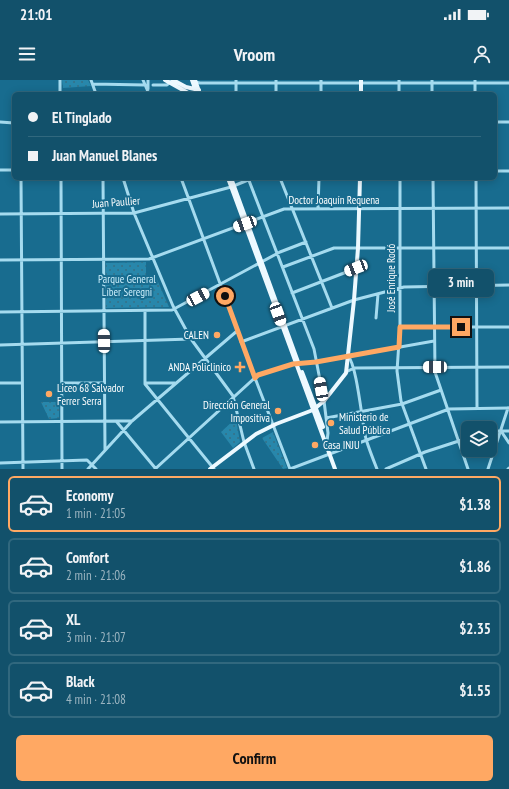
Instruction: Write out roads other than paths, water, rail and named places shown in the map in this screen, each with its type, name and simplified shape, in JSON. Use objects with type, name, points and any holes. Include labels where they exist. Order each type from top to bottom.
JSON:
[{"type":"main road","points":[[165,80],[172,81],[198,92]]},
{"type":"main road","points":[[172,81],[187,92]]},
{"type":"main road","points":[[182,85],[194,81],[198,92]]},
{"type":"main road","points":[[229,180],[233,186]]},
{"type":"main road","points":[[232,180],[246,224],[331,454]]},
{"type":"main road","points":[[212,468],[252,437],[273,425],[314,409],[324,401],[346,373],[358,248],[360,180]]},
{"type":"main road","points":[[314,409],[336,469]]},
{"type":"street","points":[[60,80],[60,92]]},
{"type":"street","points":[[91,80],[95,92]]},
{"type":"street","points":[[143,80],[148,92]]},
{"type":"street","points":[[148,80],[148,92]]},
{"type":"street","points":[[153,85],[167,85],[172,81]]},
{"type":"street","points":[[194,81],[509,83]]},
{"type":"street","points":[[93,84],[145,85]]},
{"type":"street","points":[[0,122],[12,123]]},
{"type":"street","points":[[497,122],[509,122]]},
{"type":"street","points":[[0,170],[12,170]]},
{"type":"street","points":[[497,171],[509,171]]},
{"type":"street","points":[[21,180],[23,469]]},
{"type":"street","points":[[61,180],[61,311],[63,383],[62,469]]},
{"type":"street","points":[[103,180],[105,450]]},
{"type":"street","points":[[124,180],[134,213],[174,310],[191,338],[234,398],[244,442],[254,469]]},
{"type":"street","points":[[182,180],[237,332],[290,469],[448,410],[509,407],[488,469]]},
{"type":"street","name":"Juan Paullier","points":[[0,214],[134,213],[233,186],[246,180]]},
{"type":"street","points":[[248,180],[314,349],[324,401],[328,433],[327,441]]},
{"type":"street","points":[[281,180],[332,308]]},
{"type":"street","points":[[318,209],[319,180]]},
{"type":"street","name":"José Enrique Rodó","points":[[400,180],[400,327],[397,367],[402,404],[426,469]]},
{"type":"street","points":[[433,180],[435,372],[468,469]]},
{"type":"street","points":[[476,180],[477,408]]},
{"type":"street","name":"Doctor Joaquín Requena","points":[[0,260],[103,260],[152,258],[282,210],[509,208]]},
{"type":"street","points":[[0,312],[174,310],[261,262],[306,242]]},
{"type":"street","points":[[282,267],[332,248],[509,248]]},
{"type":"street","points":[[292,292],[356,268]]},
{"type":"street","points":[[241,342],[354,300],[400,288],[509,285]]},
{"type":"street","points":[[376,318],[378,294]]},
{"type":"street","points":[[145,311],[145,383],[147,388],[212,468]]},
{"type":"street","points":[[400,327],[509,327]]},
{"type":"street","points":[[88,469],[132,421],[237,332]]},
{"type":"street","points":[[0,345],[191,338]]},
{"type":"street","points":[[116,421],[155,469],[258,375],[298,364],[434,341]]},
{"type":"street","points":[[348,356],[351,359],[354,368],[366,440],[377,469]]},
{"type":"street","points":[[346,373],[354,368],[509,367]]},
{"type":"street","points":[[0,383],[22,383]]},
{"type":"street","points":[[63,383],[104,383]]},
{"type":"street","points":[[145,383],[176,383]]},
{"type":"street","points":[[326,418],[402,404],[441,390]]},
{"type":"street","points":[[0,422],[132,421]]},
{"type":"street","points":[[497,431],[509,431]]},
{"type":"street","points":[[501,431],[509,443]]},
{"type":"street","points":[[242,434],[247,437],[252,437]]},
{"type":"street","points":[[386,469],[420,454],[461,439]]},
{"type":"street","points":[[0,463],[87,460],[96,469]]},
{"type":"place","name":"CALEN","points":[[217,335]]},
{"type":"place","name":"ANDA Policlinico","points":[[240,367]]},
{"type":"place","name":"Liceo 68 Salvador Ferrer Serra","points":[[49,394]]},
{"type":"place","name":"Dirección General Impositiva","points":[[278,411]]},
{"type":"place","name":"Ministerio de Salud Pública","points":[[331,423]]},
{"type":"place","name":"Casa INJU","points":[[315,445]]},
{"type":"park label","name":"Parque General Líber Seregni","points":[[127,285]]}]
